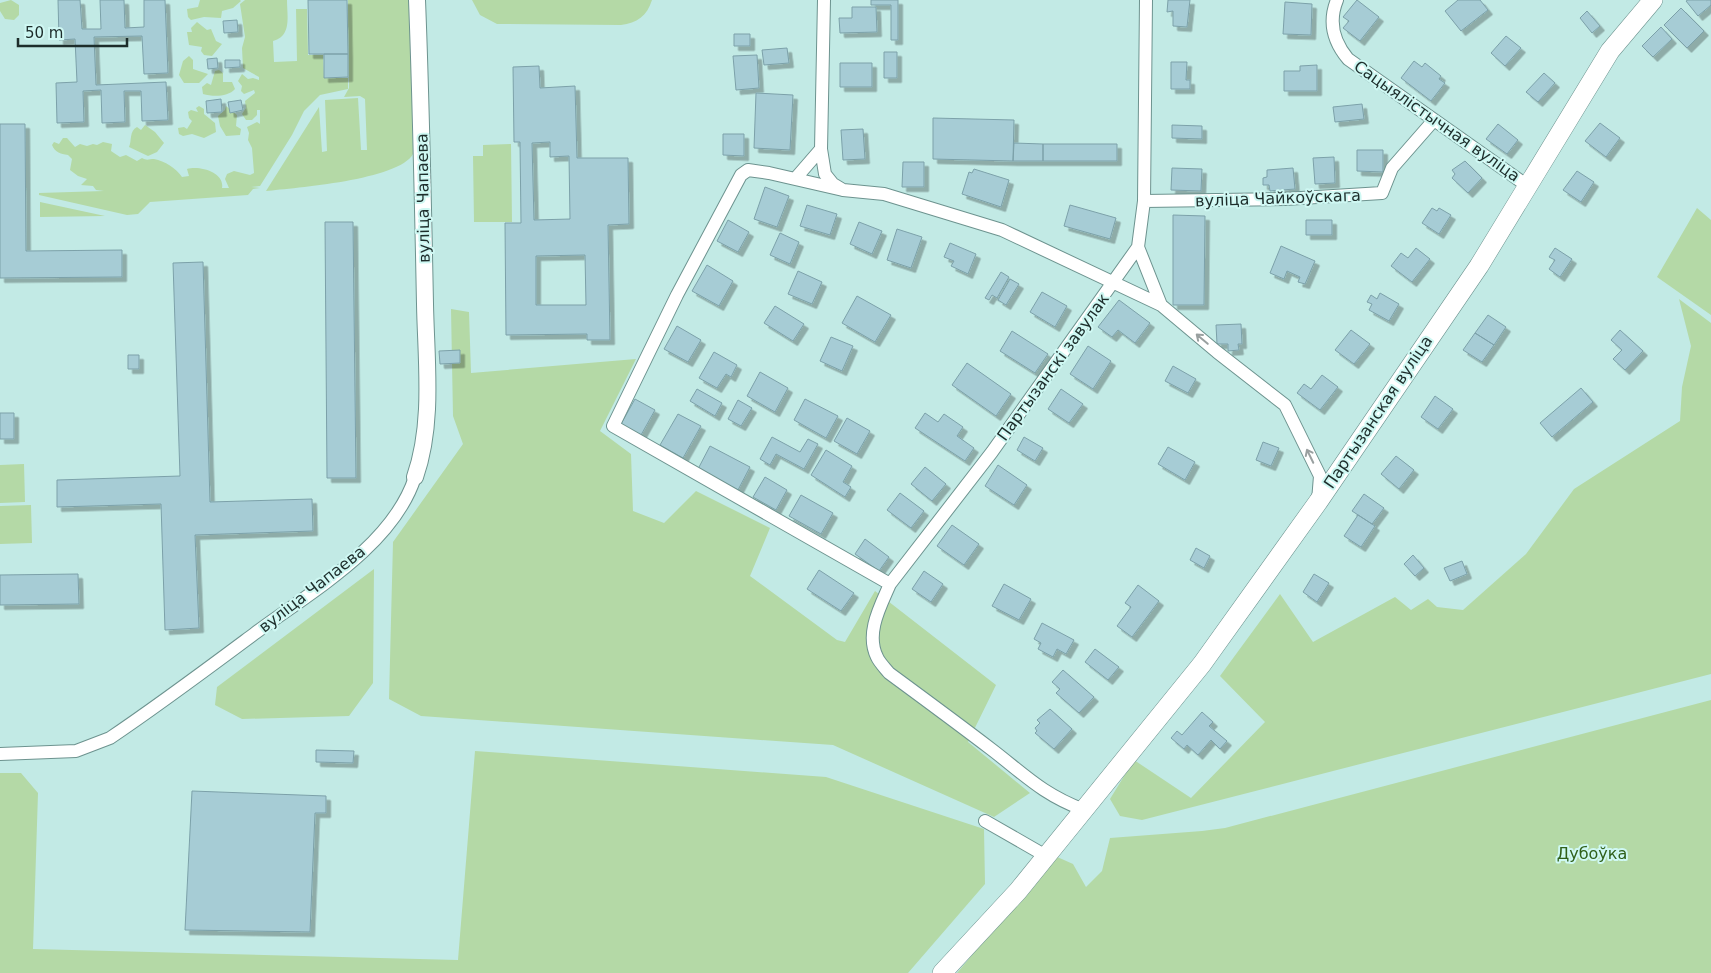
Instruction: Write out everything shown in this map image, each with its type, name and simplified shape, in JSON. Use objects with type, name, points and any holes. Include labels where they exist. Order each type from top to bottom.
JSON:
[{"type":"main road","name":"Партызанская вуліца","points":[[942,973],[1018,891],[1180,693],[1318,502],[1478,266],[1529,187],[1610,51],[1653,0]]},
{"type":"street","name":"вуліца Чапаева","points":[[0,754],[69,752],[89,747],[110,738],[347,565],[393,518],[408,493],[415,477],[424,440],[426,408],[424,176],[418,0]]},
{"type":"street","points":[[824,0],[821,149],[825,174],[833,184],[843,190]]},
{"type":"street","points":[[1146,0],[1144,201],[1138,247],[1114,281],[1161,305],[1217,352],[1285,404],[1320,476],[1318,502]]},
{"type":"street","name":"Сацыялістычная вуліца","points":[[1337,0],[1332,25],[1343,52],[1434,120],[1529,187]]},
{"type":"street","name":"вуліца Чайкоўскага","points":[[1144,201],[1285,199],[1382,193],[1392,168],[1434,120]]},
{"type":"street","points":[[795,179],[821,149]]},
{"type":"street","name":"Партызанскі завулак","points":[[890,584],[613,426],[677,295],[741,175],[748,170],[843,190],[884,194],[963,216],[1002,230],[1114,281],[992,452],[890,584],[879,609],[873,631],[876,656],[889,673],[994,750],[1041,789],[1058,800],[1084,810]]},
{"type":"street","points":[[1138,247],[1161,305]]},
{"type":"street","points":[[985,821],[1046,856]]},
{"type":"green space","points":[[11,0],[19,5],[19,15],[14,20],[5,19],[0,11],[0,3]]},
{"type":"green space","points":[[200,0],[241,1],[233,8],[222,11],[221,18],[204,17],[191,20],[188,17],[187,9],[198,7]]},
{"type":"green space","points":[[245,0],[287,0],[288,19],[286,30],[283,35],[273,41],[274,62],[297,61],[296,9],[307,9],[308,55],[323,55],[324,78],[348,78],[348,89],[320,95],[304,111],[292,135],[260,186],[251,187],[260,188],[253,189],[248,195],[150,202],[138,214],[127,215],[39,195],[39,193],[104,191],[96,190],[93,186],[81,185],[87,179],[78,176],[70,170],[72,159],[68,155],[56,151],[52,145],[54,142],[59,144],[63,138],[67,138],[75,147],[80,144],[87,146],[103,142],[112,144],[111,151],[120,157],[126,155],[137,161],[142,158],[158,160],[166,163],[182,177],[189,176],[187,169],[204,169],[219,178],[222,182],[222,188],[229,188],[225,179],[227,174],[234,171],[250,175],[254,173],[252,148],[248,140],[249,133],[247,127],[257,122],[260,124],[260,110],[257,110],[257,115],[252,120],[246,120],[242,114],[246,108],[245,101],[255,93],[254,90],[244,94],[241,91],[242,86],[238,81],[242,74],[248,79],[259,80],[259,77],[243,68],[242,48],[245,37],[240,4]]},
{"type":"green space","points":[[348,0],[410,0],[413,154],[404,163],[368,176],[322,185],[266,191],[319,107],[322,152],[327,151],[325,100],[358,98],[361,150],[367,150],[365,99],[360,96],[344,97],[349,88]]},
{"type":"green space","points":[[472,0],[652,0],[641,18],[621,25],[497,24],[480,15]]},
{"type":"green space","points":[[197,22],[207,30],[211,29],[216,41],[222,44],[212,56],[204,55],[201,51],[202,47],[189,45],[187,32],[192,32],[191,28]]},
{"type":"green space","points":[[189,56],[193,60],[193,69],[208,74],[199,83],[184,83],[179,75],[183,61]]},
{"type":"green space","points":[[219,70],[223,73],[223,82],[232,82],[235,89],[228,94],[220,96],[203,94],[202,87],[207,83],[211,85],[215,71]]},
{"type":"green space","points":[[199,106],[204,109],[204,114],[215,123],[216,132],[204,138],[192,134],[183,136],[179,134],[178,128],[184,127],[187,129],[192,121],[189,118],[188,112],[191,110],[198,112],[196,108]]},
{"type":"green space","points":[[226,106],[237,115],[236,126],[241,129],[240,135],[226,136],[220,126],[218,116],[225,110]]},
{"type":"green space","points":[[145,125],[155,132],[164,143],[157,152],[148,156],[129,147],[134,129],[137,127],[141,130]]},
{"type":"green space","points":[[511,144],[512,222],[474,222],[473,156],[483,156],[483,145]]},
{"type":"green space","points":[[40,202],[105,216],[40,217]]},
{"type":"green space","points":[[1697,208],[1711,220],[1711,315],[1657,277]]},
{"type":"green space","points":[[1679,299],[1711,323],[1711,674],[1142,820],[1120,816],[1110,799],[1134,760],[1191,798],[1265,722],[1220,676],[1280,594],[1313,642],[1395,597],[1411,610],[1428,599],[1437,607],[1463,610],[1526,554],[1574,489],[1680,421],[1682,387],[1691,346]]},
{"type":"green space","points":[[451,309],[469,312],[471,373],[636,359],[600,431],[631,454],[633,511],[664,523],[696,491],[770,528],[750,576],[837,640],[845,642],[875,591],[996,685],[968,742],[1030,793],[994,817],[833,745],[421,716],[389,699],[393,542],[463,444],[453,416]]},
{"type":"green space","points":[[24,464],[25,502],[0,503],[0,465]]},
{"type":"green space","points":[[31,505],[32,543],[0,544],[0,506]]},
{"type":"green space","points":[[374,569],[373,683],[349,716],[242,719],[215,705],[217,687]]},
{"type":"green space","name":"Дубоўка","points":[[1711,700],[1711,973],[957,973],[1055,856],[1073,864],[1086,887],[1102,871],[1110,838],[1225,828]]},
{"type":"green space","points":[[475,751],[826,777],[984,829],[985,884],[908,973],[0,973],[0,773],[21,773],[38,793],[33,949],[458,960]]},
{"type":"building","points":[[58,0],[80,0],[82,29],[101,29],[100,0],[124,0],[125,28],[144,27],[144,0],[165,0],[168,73],[144,74],[142,36],[94,37],[96,85],[166,82],[168,120],[142,121],[141,91],[124,91],[125,122],[102,123],[101,90],[83,91],[84,122],[57,123],[56,83],[77,82],[75,39],[59,40]]},
{"type":"building","points":[[308,0],[347,0],[348,54],[309,54]]},
{"type":"building","points":[[871,0],[898,0],[898,40],[891,40],[891,5],[871,5]]},
{"type":"building","points":[[1168,0],[1190,0],[1187,27],[1173,26],[1173,11],[1167,12]]},
{"type":"building","points":[[1357,0],[1379,17],[1360,41],[1343,28],[1349,21],[1343,17]]},
{"type":"building","points":[[1458,0],[1480,0],[1488,10],[1461,31],[1445,11]]},
{"type":"building","points":[[1711,0],[1711,5],[1698,16],[1686,1]]},
{"type":"building","points":[[1285,2],[1312,4],[1311,35],[1283,34]]},
{"type":"building","points":[[852,7],[876,7],[877,32],[840,33],[839,18],[852,18]]},
{"type":"building","points":[[1681,8],[1704,31],[1687,48],[1664,25]]},
{"type":"building","points":[[1587,11],[1600,26],[1592,33],[1580,18]]},
{"type":"building","points":[[237,20],[238,32],[224,33],[223,21]]},
{"type":"building","points":[[1661,27],[1672,39],[1653,57],[1642,46]]},
{"type":"building","points":[[734,34],[750,34],[750,46],[734,46]]},
{"type":"building","points":[[1506,36],[1521,48],[1505,66],[1491,53]]},
{"type":"building","points":[[787,48],[789,63],[764,65],[762,50]]},
{"type":"building","points":[[884,52],[897,52],[897,78],[884,78]]},
{"type":"building","points":[[324,54],[348,54],[348,77],[324,78]]},
{"type":"building","points":[[757,55],[759,88],[736,90],[733,56]]},
{"type":"building","points":[[217,58],[218,68],[208,69],[207,59]]},
{"type":"building","points":[[225,60],[240,60],[240,67],[225,68]]},
{"type":"building","points":[[1414,61],[1422,67],[1425,63],[1441,76],[1439,79],[1445,83],[1431,101],[1401,78]]},
{"type":"building","points":[[1171,62],[1187,62],[1186,80],[1190,80],[1190,89],[1171,89]]},
{"type":"building","points":[[840,63],[872,63],[872,87],[840,87]]},
{"type":"building","points":[[1317,65],[1317,91],[1284,91],[1284,71],[1300,71],[1300,66]]},
{"type":"building","points":[[539,66],[540,88],[575,86],[577,158],[628,158],[629,224],[608,225],[610,340],[587,340],[587,334],[506,335],[505,223],[521,223],[520,142],[514,142],[513,67]],"holes":[[[550,142],[550,157],[569,156],[570,219],[534,220],[532,143]],[[585,255],[586,305],[536,305],[536,256]]]},
{"type":"building","points":[[1544,73],[1555,83],[1538,102],[1526,92]]},
{"type":"building","points":[[756,93],[793,95],[790,150],[754,148]]},
{"type":"building","points":[[221,99],[222,112],[207,113],[206,101]]},
{"type":"building","points":[[241,100],[243,110],[230,113],[228,102]]},
{"type":"building","points":[[1362,104],[1364,119],[1335,122],[1333,107]]},
{"type":"building","points":[[933,118],[1014,120],[1013,161],[933,159]]},
{"type":"building","points":[[1600,123],[1620,138],[1606,157],[1585,141]]},
{"type":"building","points":[[0,124],[25,124],[26,251],[122,250],[122,277],[0,278]]},
{"type":"building","points":[[1498,124],[1518,140],[1507,154],[1486,139]]},
{"type":"building","points":[[1172,125],[1202,126],[1202,139],[1172,138]]},
{"type":"building","points":[[863,129],[865,159],[843,160],[841,130]]},
{"type":"building","points":[[723,134],[744,134],[744,156],[723,155]]},
{"type":"building","points":[[1014,143],[1043,144],[1043,161],[1013,161]]},
{"type":"building","points":[[1043,144],[1117,144],[1117,161],[1043,161]]},
{"type":"building","points":[[1357,150],[1383,150],[1383,172],[1357,171]]},
{"type":"building","points":[[1334,157],[1335,183],[1315,184],[1313,158]]},
{"type":"building","points":[[1465,161],[1482,178],[1468,193],[1452,178],[1455,174],[1452,170]]},
{"type":"building","points":[[903,162],[924,162],[924,187],[902,187]]},
{"type":"building","points":[[1172,168],[1202,169],[1201,191],[1171,190]]},
{"type":"building","points":[[1293,168],[1295,189],[1270,191],[1269,185],[1263,185],[1263,178],[1267,177],[1267,170]]},
{"type":"building","points":[[974,169],[1009,180],[1001,207],[962,194],[969,172],[972,173]]},
{"type":"building","points":[[1577,171],[1594,182],[1581,202],[1563,190]]},
{"type":"building","points":[[765,187],[789,196],[777,227],[754,219]]},
{"type":"building","points":[[807,205],[837,214],[830,235],[800,226]]},
{"type":"building","points":[[1070,205],[1116,218],[1110,239],[1064,226]]},
{"type":"building","points":[[1432,208],[1437,211],[1439,208],[1451,215],[1439,234],[1422,223]]},
{"type":"building","points":[[1173,215],[1205,216],[1204,305],[1173,305]]},
{"type":"building","points":[[728,220],[749,232],[738,252],[717,241]]},
{"type":"building","points":[[1306,220],[1332,220],[1332,235],[1306,235]]},
{"type":"building","points":[[325,222],[353,222],[356,478],[327,478]]},
{"type":"building","points":[[859,222],[882,231],[872,254],[850,244]]},
{"type":"building","points":[[897,229],[922,237],[911,268],[887,260]]},
{"type":"building","points":[[780,233],[799,242],[790,264],[770,255]]},
{"type":"building","points":[[950,243],[976,254],[968,274],[951,266],[954,261],[944,257]]},
{"type":"building","points":[[1281,246],[1315,261],[1305,284],[1298,282],[1300,277],[1287,271],[1284,279],[1270,273]]},
{"type":"building","points":[[1416,248],[1430,259],[1412,282],[1391,266],[1401,253],[1408,258]]},
{"type":"building","points":[[1555,248],[1572,259],[1560,277],[1549,269],[1555,260],[1549,257]]},
{"type":"building","points":[[203,262],[210,502],[312,499],[313,531],[195,535],[199,628],[165,630],[161,504],[57,507],[57,480],[180,476],[173,263]]},
{"type":"building","points":[[707,265],[733,281],[719,306],[692,291]]},
{"type":"building","points":[[798,271],[822,282],[812,304],[788,294]]},
{"type":"building","points":[[1001,272],[1009,277],[997,298],[992,295],[989,300],[985,298]]},
{"type":"building","points":[[1010,279],[1019,284],[1006,305],[998,300]]},
{"type":"building","points":[[1042,292],[1067,306],[1055,327],[1030,312]]},
{"type":"building","points":[[1380,293],[1399,304],[1389,321],[1369,310],[1372,304],[1367,302],[1371,295],[1377,299]]},
{"type":"building","points":[[857,296],[891,315],[875,342],[842,323]]},
{"type":"building","points":[[1119,300],[1150,323],[1135,343],[1118,330],[1112,337],[1098,327]]},
{"type":"building","points":[[775,306],[804,324],[793,341],[764,323]]},
{"type":"building","points":[[1488,315],[1506,327],[1494,345],[1475,333]]},
{"type":"building","points":[[1241,324],[1242,344],[1238,344],[1239,350],[1228,351],[1228,344],[1217,344],[1216,325]]},
{"type":"building","points":[[677,326],[701,340],[688,362],[664,349]]},
{"type":"building","points":[[1351,330],[1370,344],[1354,364],[1335,350]]},
{"type":"building","points":[[1620,330],[1643,351],[1625,370],[1613,359],[1622,350],[1611,340]]},
{"type":"building","points":[[1012,331],[1048,354],[1035,373],[1000,351]]},
{"type":"building","points":[[1475,333],[1494,345],[1482,362],[1463,350]]},
{"type":"building","points":[[831,337],[853,346],[842,371],[820,361]]},
{"type":"building","points":[[1088,346],[1111,361],[1093,389],[1070,374]]},
{"type":"building","points":[[460,350],[460,363],[440,364],[439,351]]},
{"type":"building","points":[[714,352],[737,365],[731,377],[726,374],[717,388],[699,378]]},
{"type":"building","points":[[128,355],[139,355],[139,369],[128,369]]},
{"type":"building","points":[[967,363],[1011,394],[996,416],[952,385]]},
{"type":"building","points":[[1173,366],[1196,379],[1188,393],[1165,381]]},
{"type":"building","points":[[760,372],[788,388],[775,412],[747,396]]},
{"type":"building","points":[[1322,375],[1338,387],[1320,410],[1297,393],[1304,384],[1311,389]]},
{"type":"building","points":[[1581,388],[1593,402],[1552,437],[1540,423]]},
{"type":"building","points":[[697,389],[722,403],[715,416],[690,401]]},
{"type":"building","points":[[1061,389],[1083,404],[1069,423],[1048,409]]},
{"type":"building","points":[[1435,396],[1453,409],[1438,429],[1421,417]]},
{"type":"building","points":[[635,399],[655,410],[641,435],[621,424]]},
{"type":"building","points":[[805,399],[838,416],[826,438],[794,420]]},
{"type":"building","points":[[738,400],[752,408],[741,426],[728,419]]},
{"type":"building","points":[[0,413],[14,413],[14,439],[0,439]]},
{"type":"building","points":[[925,413],[938,422],[944,414],[963,427],[957,436],[974,448],[965,461],[915,428]]},
{"type":"building","points":[[678,414],[701,426],[683,458],[660,445]]},
{"type":"building","points":[[847,418],[870,431],[857,454],[834,441]]},
{"type":"building","points":[[772,437],[800,452],[808,439],[818,444],[804,469],[776,454],[770,465],[760,459]]},
{"type":"building","points":[[1024,437],[1043,448],[1035,461],[1017,450]]},
{"type":"building","points":[[1263,442],[1279,448],[1271,466],[1256,460]]},
{"type":"building","points":[[710,446],[750,467],[738,490],[698,469]]},
{"type":"building","points":[[1168,447],[1195,462],[1185,480],[1158,464]]},
{"type":"building","points":[[826,450],[852,466],[843,482],[851,487],[845,497],[811,475]]},
{"type":"building","points":[[1396,456],[1414,470],[1399,489],[1381,474]]},
{"type":"building","points":[[998,465],[1027,485],[1014,505],[985,486]]},
{"type":"building","points":[[925,467],[946,484],[932,501],[911,484]]},
{"type":"building","points":[[765,477],[787,490],[776,510],[753,497]]},
{"type":"building","points":[[900,493],[924,511],[911,528],[887,510]]},
{"type":"building","points":[[1364,494],[1384,508],[1372,524],[1352,511]]},
{"type":"building","points":[[801,495],[833,513],[821,534],[789,516]]},
{"type":"building","points":[[1358,515],[1375,526],[1361,547],[1344,536]]},
{"type":"building","points":[[952,525],[979,544],[964,565],[937,546]]},
{"type":"building","points":[[865,539],[889,557],[879,571],[855,554]]},
{"type":"building","points":[[1196,548],[1210,556],[1204,568],[1190,560]]},
{"type":"building","points":[[1413,555],[1424,568],[1415,576],[1404,564]]},
{"type":"building","points":[[1462,561],[1467,574],[1450,581],[1444,568]]},
{"type":"building","points":[[819,570],[854,593],[841,611],[807,589]]},
{"type":"building","points":[[924,571],[943,584],[931,602],[912,589]]},
{"type":"building","points":[[78,574],[79,604],[0,605],[0,575]]},
{"type":"building","points":[[1314,574],[1329,583],[1317,602],[1303,592]]},
{"type":"building","points":[[1004,584],[1031,599],[1019,620],[992,606]]},
{"type":"building","points":[[1138,585],[1159,601],[1132,637],[1117,626],[1131,607],[1125,603]]},
{"type":"building","points":[[1042,623],[1074,640],[1066,654],[1057,649],[1053,657],[1038,649],[1041,643],[1034,639]]},
{"type":"building","points":[[1095,649],[1119,667],[1108,680],[1085,662]]},
{"type":"building","points":[[1063,670],[1094,697],[1079,713],[1056,693],[1060,689],[1052,682]]},
{"type":"building","points":[[1050,709],[1072,729],[1054,749],[1035,733],[1037,731],[1035,728],[1040,723],[1037,720]]},
{"type":"building","points":[[1202,712],[1213,722],[1209,726],[1227,741],[1220,749],[1211,740],[1198,755],[1187,745],[1184,749],[1171,738],[1177,731],[1182,735]]},
{"type":"building","points":[[316,750],[354,751],[353,763],[316,762]]},
{"type":"building","points":[[192,791],[326,796],[326,813],[315,813],[310,932],[185,930]]}]
